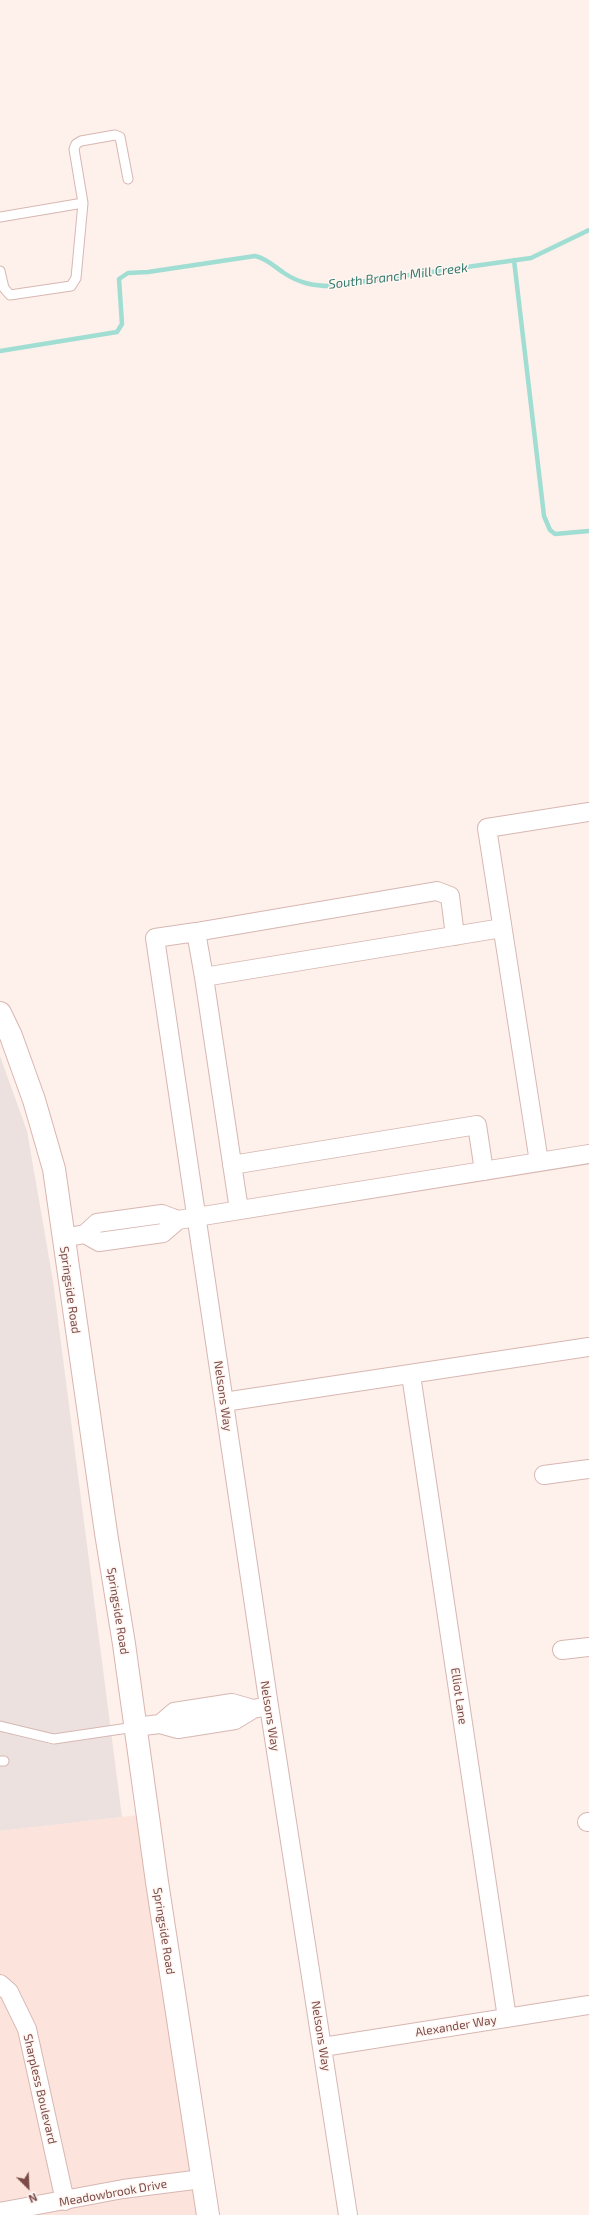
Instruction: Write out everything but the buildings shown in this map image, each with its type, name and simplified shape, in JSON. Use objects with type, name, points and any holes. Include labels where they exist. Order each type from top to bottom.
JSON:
[{"type":"main road","name":"Springside Road","points":[[0,1013],[11,1036],[34,1100],[54,1169],[208,2215]]},
{"type":"street","points":[[539,1162],[486,828],[589,812]]},
{"type":"street","points":[[239,1210],[196,932],[437,891],[450,896],[455,936]]},
{"type":"street","points":[[204,977],[502,928]]},
{"type":"street","name":"Nelsons Way","points":[[196,932],[155,938],[224,1402],[261,1707],[322,2047],[348,2215]]},
{"type":"street","points":[[232,1165],[476,1125],[484,1171]]},
{"type":"street","points":[[63,1238],[85,1234],[99,1242],[164,1233],[178,1220],[589,1154]]},
{"type":"street","points":[[224,1402],[589,1347]]},
{"type":"street","name":"Elliot Lane","points":[[411,1375],[507,2018]]},
{"type":"street","points":[[544,1475],[589,1469]]},
{"type":"street","points":[[562,1650],[589,1647]]},
{"type":"street","points":[[135,1727],[160,1724],[178,1729],[235,1720],[261,1707]]},
{"type":"street","name":"Sharpless Boulevard","points":[[0,1984],[9,1992],[26,2029],[65,2201]]},
{"type":"street","name":"Alexander Way","points":[[322,2047],[589,2005]]},
{"type":"street","name":"Meadowbrook Drive","points":[[0,2212],[123,2189],[202,2178]]},
{"type":"lane","points":[[0,271],[4,288],[10,295],[71,286],[76,278],[83,203],[74,149],[81,141],[115,134],[120,137],[128,179]]},
{"type":"lane","points":[[0,217],[83,203]]},
{"type":"lane","points":[[0,1726],[54,1739],[135,1727]]},
{"type":"shaded area","points":[[0,1056],[27,1131],[53,1281],[122,1817],[0,1831]]},
{"type":"shaded area","points":[[147,1814],[207,2215],[0,2215],[0,1831]]},
{"type":"waterway","name":"South Branch Mill Creek","points":[[0,351],[117,332],[122,324],[119,279],[128,273],[148,272],[255,256],[267,261],[284,273],[301,282],[312,285],[331,286],[531,258],[589,230]]},
{"type":"waterway","points":[[514,260],[544,516],[550,530],[555,534],[589,531]]}]
